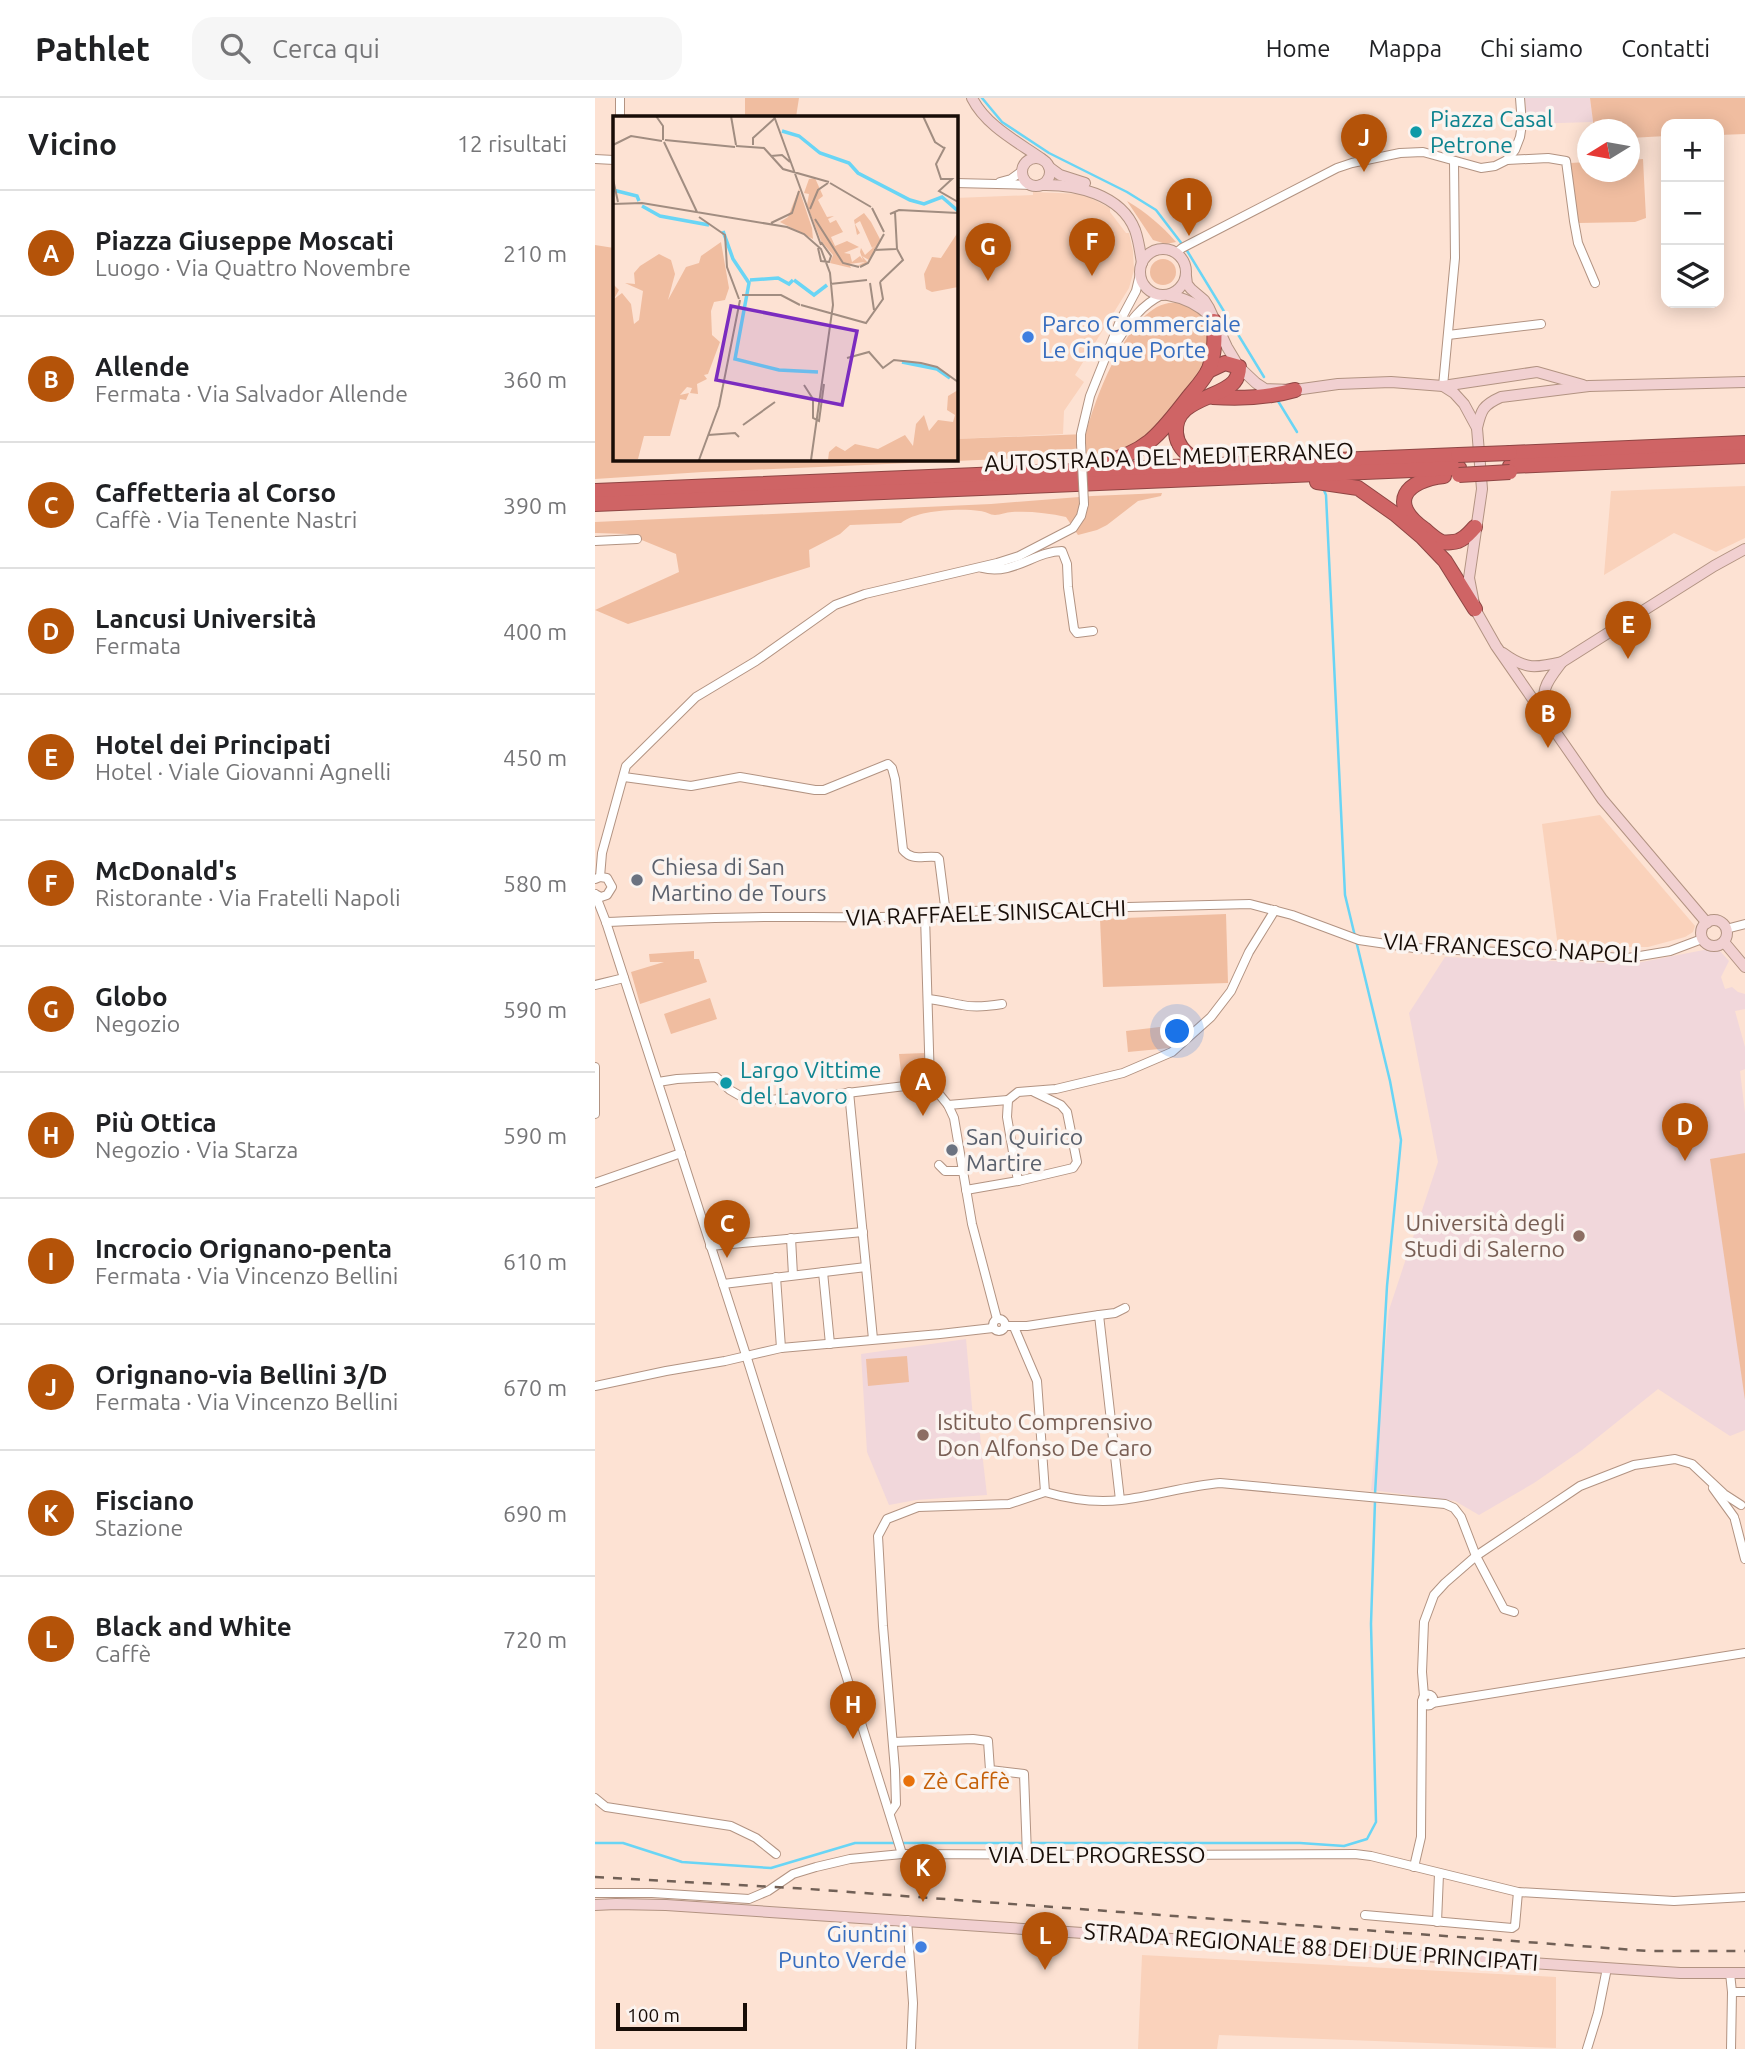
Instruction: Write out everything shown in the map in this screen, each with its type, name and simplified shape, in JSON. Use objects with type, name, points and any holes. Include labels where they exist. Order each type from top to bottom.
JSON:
[{"type":"highway","points":[[867,478],[909,472],[1095,463],[1121,458],[1142,448],[1165,429],[1208,371],[1215,349],[1214,321]]},
{"type":"highway","points":[[1208,371],[1226,363],[1239,366],[1239,375],[1234,382],[1192,403],[1177,422],[1176,432],[1181,448],[1194,459],[1326,454],[1358,458]]},
{"type":"highway","points":[[1208,396],[1274,396],[1295,390]]},
{"type":"highway","name":"AUTOSTRADA DEL MEDITERRANEO","points":[[595,503],[1232,478],[1510,464],[1745,443]]},
{"type":"highway","name":"AUTOSTRADA DEL MEDITERRANEO","points":[[1510,464],[1548,465],[1745,456]]},
{"type":"highway","name":"AUTOSTRADA DEL MEDITERRANEO","points":[[595,491],[1358,458],[1459,466]]},
{"type":"highway","points":[[1459,466],[1416,483],[1405,496],[1404,506],[1412,520],[1442,542],[1464,538],[1475,527]]},
{"type":"highway","points":[[1232,478],[1245,482],[1317,481],[1358,488],[1422,537],[1445,561],[1475,609]]},
{"type":"street","points":[[620,98],[620,116]]},
{"type":"street","points":[[972,98],[981,112],[1064,177],[1091,185],[1122,204],[1136,221],[1145,239],[1158,250]]},
{"type":"street","points":[[1507,160],[1520,137],[1520,98]]},
{"type":"street","points":[[1015,141],[1025,158],[1023,168],[1026,181],[1037,185],[1048,180],[1046,163]]},
{"type":"street","points":[[595,894],[601,897],[611,890],[611,883],[607,878],[598,878],[602,853],[627,766],[696,697],[756,661],[835,605],[865,594],[1019,556],[1073,528],[1081,516],[1084,504],[1081,434],[1090,396],[1120,321],[1136,291],[1148,254],[1158,250],[1182,248],[1337,168],[1352,163],[1406,152],[1429,152],[1481,168],[1495,166],[1507,160],[1548,158],[1566,161],[1579,243],[1595,284]]},
{"type":"street","points":[[994,184],[1011,179],[1034,158],[1046,163]]},
{"type":"street","points":[[595,159],[613,160]]},
{"type":"street","points":[[1443,386],[1455,258],[1454,161]]},
{"type":"street","points":[[957,183],[1081,187],[1089,190],[1116,206],[1135,230],[1147,289],[1178,297],[1198,306],[1214,321]]},
{"type":"street","points":[[1182,248],[1187,284],[1204,300],[1239,366],[1265,389],[1295,390],[1351,383],[1391,382],[1443,386],[1537,372],[1589,386]]},
{"type":"street","points":[[1107,358],[1139,310],[1181,286],[1186,276]]},
{"type":"street","points":[[1447,335],[1541,324]]},
{"type":"street","points":[[1707,923],[1602,799],[1496,646],[1475,609],[1469,578],[1482,489],[1477,428],[1481,412],[1488,402],[1501,397],[1589,386],[1745,382]]},
{"type":"street","points":[[1443,386],[1464,404],[1477,428]]},
{"type":"street","points":[[595,541],[637,539]]},
{"type":"street","points":[[1496,646],[1526,666],[1537,668],[1562,662],[1714,566],[1745,550]]},
{"type":"street","points":[[980,567],[993,570],[1020,564],[1054,551],[1062,551],[1067,564],[1074,629],[1077,633],[1093,631]]},
{"type":"street","points":[[1553,729],[1543,700],[1544,691],[1548,680],[1562,662]]},
{"type":"street","points":[[624,777],[691,786],[740,777],[824,790],[888,764],[895,779],[903,850],[913,858],[932,856],[939,859],[946,914]]},
{"type":"street","points":[[595,894],[746,1355],[901,1851]]},
{"type":"street","points":[[606,922],[607,895]]},
{"type":"street","name":"VIA RAFFAELE SINISCALCHI","points":[[606,922],[776,917],[872,919],[1031,908],[1250,904],[1275,910],[1359,940]]},
{"type":"street","points":[[949,1105],[1008,1100],[1018,1093],[1037,1092],[1123,1073],[1172,1052],[1211,1017],[1231,991],[1249,952],[1275,910]]},
{"type":"street","points":[[925,916],[930,1083],[949,1105],[954,1118],[972,1224],[999,1332],[1009,1327],[1099,1315],[1125,1308]]},
{"type":"street","points":[[1718,921],[1727,929],[1727,936],[1720,945],[1712,946],[1702,939],[1702,930],[1707,923],[1718,921]]},
{"type":"street","points":[[1727,929],[1745,924]]},
{"type":"street","name":"VIA FRANCESCO NAPOLI","points":[[1359,940],[1414,947],[1628,958],[1670,951],[1702,939]]},
{"type":"street","points":[[1724,942],[1745,967]]},
{"type":"street","points":[[595,985],[624,978]]},
{"type":"street","points":[[928,999],[963,1005],[1002,1004]]},
{"type":"street","points":[[595,1067],[595,1114]]},
{"type":"street","points":[[658,1082],[716,1077],[730,1090],[749,1101],[930,1083]]},
{"type":"street","points":[[849,1092],[873,1339]]},
{"type":"street","points":[[966,1190],[1073,1168],[1077,1162],[1067,1112],[1061,1105],[1037,1092]]},
{"type":"street","points":[[1008,1100],[1007,1117],[1018,1181]]},
{"type":"street","points":[[595,1182],[681,1153]]},
{"type":"street","points":[[939,1165],[945,1171],[963,1171]]},
{"type":"street","points":[[710,1245],[863,1232]]},
{"type":"street","points":[[791,1238],[793,1275]]},
{"type":"street","points":[[723,1284],[866,1266]]},
{"type":"street","points":[[823,1272],[830,1344]]},
{"type":"street","points":[[776,1277],[781,1348]]},
{"type":"street","points":[[1099,1315],[1120,1500]]},
{"type":"street","points":[[595,1386],[781,1348],[995,1324]]},
{"type":"street","points":[[1009,1327],[1037,1381],[1045,1492]]},
{"type":"street","points":[[1414,1867],[1422,1837],[1422,1731],[1428,1699],[1422,1672],[1424,1622],[1434,1595],[1476,1556],[1580,1486],[1634,1465],[1675,1460],[1692,1464],[1724,1494],[1743,1506]]},
{"type":"street","points":[[1708,1480],[1721,1502],[1735,1518],[1745,1521]]},
{"type":"street","points":[[890,1813],[895,1804],[893,1742],[878,1536],[887,1519],[918,1507],[1009,1504],[1045,1492],[1095,1501],[1120,1500],[1220,1483],[1430,1502],[1454,1508],[1461,1517],[1476,1556],[1503,1609],[1514,1612]]},
{"type":"street","points":[[1743,1506],[1734,1510],[1744,1555]]},
{"type":"street","points":[[1744,1555],[1745,1542]]},
{"type":"street","points":[[1428,1699],[1448,1700],[1745,1653]]},
{"type":"street","points":[[893,1742],[973,1739],[988,1741],[990,1770],[1024,1774],[1027,1851]]},
{"type":"street","points":[[595,1798],[606,1807],[731,1826],[756,1838],[776,1854]]},
{"type":"street","name":"VIA DEL PROGRESSO","points":[[595,1893],[749,1899],[768,1891],[793,1874],[850,1859],[901,1851],[1027,1851],[1355,1854],[1518,1892],[1674,1901],[1745,1897]]},
{"type":"street","points":[[1437,1922],[1439,1874]]},
{"type":"street","points":[[1365,1915],[1512,1928],[1515,1926],[1518,1892]]},
{"type":"street","name":"STRADA REGIONALE 88 DEI DUE PRINCIPATI","points":[[595,1905],[666,1905],[907,1920],[1680,1973],[1745,1972]]},
{"type":"street","points":[[907,1920],[913,2003],[911,2049]]},
{"type":"street","points":[[1587,2049],[1607,1968]]},
{"type":"street","points":[[1730,1973],[1731,2049]]},
{"type":"street","points":[[1732,1992],[1745,1992]]},
{"type":"shaded area","points":[[745,98],[799,98],[796,116],[745,116]]},
{"type":"shaded area","points":[[1525,98],[1590,98],[1593,119],[1577,119],[1577,122],[1527,124]]},
{"type":"shaded area","points":[[1590,98],[1745,98],[1745,134],[1724,135],[1724,119],[1661,119],[1661,136],[1640,137],[1640,119],[1593,119]]},
{"type":"shaded area","points":[[1640,159],[1643,159],[1646,218],[1635,222],[1578,223],[1570,163],[1577,163],[1577,182],[1640,182]]},
{"type":"shaded area","name":"Parco Commerciale Le Cinque Porte","points":[[1033,192],[1083,194],[1110,208],[1110,212],[1126,233],[1129,233],[1134,270],[1129,288],[1075,375],[1084,382],[1064,411],[1063,434],[957,439],[957,198],[1033,195]]},
{"type":"shaded area","points":[[1127,201],[1165,230],[1176,242],[1166,244],[1153,240]]},
{"type":"shaded area","points":[[595,245],[613,248],[613,460],[957,460],[957,439],[1086,434],[1098,397],[1120,349],[1134,328],[1150,312],[1166,303],[1184,305],[1197,310],[1208,324],[1210,346],[1205,366],[1157,429],[1135,448],[1123,453],[595,479]]},
{"type":"shaded area","points":[[1163,259],[1172,263],[1176,272],[1172,281],[1163,285],[1154,281],[1150,272],[1154,263]]},
{"type":"shaded area","points":[[1745,486],[1745,538],[1716,552],[1674,533],[1604,575],[1611,491]]},
{"type":"shaded area","points":[[1162,493],[1161,496],[1138,501],[1097,530],[1078,535],[1066,517],[1032,512],[995,515],[982,511],[950,510],[917,515],[901,523],[850,525],[840,534],[809,550],[810,567],[628,624],[595,610],[679,572],[676,554],[627,534],[595,533],[595,522],[991,504]]},
{"type":"shaded area","points":[[1600,815],[1695,926],[1693,932],[1685,937],[1648,947],[1558,947],[1542,824]]},
{"type":"shaded area","points":[[1226,914],[1228,983],[1103,987],[1100,919]]},
{"type":"shaded area","name":"Università degli Studi di Salerno","points":[[1714,948],[1729,961],[1721,977],[1725,989],[1732,987],[1745,994],[1745,1009],[1735,1011],[1745,1047],[1745,1069],[1740,1071],[1745,1113],[1745,1430],[1730,1436],[1658,1389],[1582,1450],[1534,1483],[1479,1515],[1455,1501],[1371,1490],[1389,1310],[1438,1162],[1409,1013],[1445,957],[1632,964]]},
{"type":"shaded area","points":[[694,951],[694,959],[699,959],[707,982],[640,1004],[631,972],[664,962],[650,962],[649,954]]},
{"type":"shaded area","points":[[710,998],[717,1019],[671,1034],[664,1014]]},
{"type":"shaded area","points":[[1168,1026],[1170,1048],[1128,1052],[1126,1031]]},
{"type":"shaded area","points":[[925,1053],[922,1075],[902,1081],[899,1054]]},
{"type":"shaded area","points":[[1745,1153],[1745,1400],[1710,1159]]},
{"type":"shaded area","name":"Istituto Comprensivo Don Alfonso De Caro","points":[[966,1339],[973,1418],[978,1418],[987,1495],[916,1500],[889,1505],[867,1452],[861,1354]]},
{"type":"shaded area","points":[[907,1356],[909,1382],[868,1386],[866,1359]]},
{"type":"shaded area","points":[[1142,1955],[1556,1977],[1556,2048],[1219,2035],[1217,2049],[1138,2049]]},
{"type":"waterway","points":[[982,98],[1002,122],[1049,153],[1127,192],[1156,210],[1182,244]]},
{"type":"waterway","points":[[1186,249],[1264,377]]},
{"type":"waterway","points":[[1278,401],[1297,432]]},
{"type":"waterway","points":[[1323,488],[1326,495],[1345,895],[1390,1081],[1401,1140],[1387,1286],[1375,1494]]},
{"type":"waterway","points":[[595,1843],[623,1843],[682,1862],[771,1868],[855,1843],[1300,1843],[1344,1846],[1367,1839],[1376,1822],[1371,1624],[1375,1501]]},
{"type":"railway","points":[[595,1877],[809,1889],[1648,1951],[1745,1951]]},
{"type":"place","name":"Piazza Casal Petrone","points":[[1416,132]]},
{"type":"place","name":"Orignano-via Bellini 3/D","points":[[1364,172]]},
{"type":"place","name":"Incrocio Orignano-penta","points":[[1189,236]]},
{"type":"place","name":"McDonald's","points":[[1092,276]]},
{"type":"place","name":"Globo","points":[[988,281]]},
{"type":"place","name":"Parco Commerciale Le Cinque Porte","points":[[1028,337]]},
{"type":"place","name":"Hotel dei Principati","points":[[1628,659]]},
{"type":"place","name":"Allende","points":[[1548,748]]},
{"type":"place","name":"Chiesa di San Martino de Tours","points":[[637,880]]},
{"type":"place","name":"Largo Vittime del Lavoro","points":[[726,1083]]},
{"type":"place","name":"Piazza Giuseppe Moscati","points":[[923,1116]]},
{"type":"place","name":"San Quirico Martire","points":[[952,1150]]},
{"type":"place","name":"Lancusi Università","points":[[1685,1161]]},
{"type":"place","name":"Università degli Studi di Salerno","points":[[1579,1236]]},
{"type":"place","name":"Caffetteria al Corso","points":[[727,1258]]},
{"type":"place","name":"Istituto Comprensivo Don Alfonso De Caro","points":[[923,1435]]},
{"type":"place","name":"Più Ottica","points":[[853,1739]]},
{"type":"place","name":"Zè Caffè","points":[[909,1781]]},
{"type":"place","name":"Fisciano","points":[[923,1902]]},
{"type":"place","name":"Giuntini Punto Verde","points":[[921,1947]]},
{"type":"place","name":"Black and White","points":[[1045,1970]]}]
